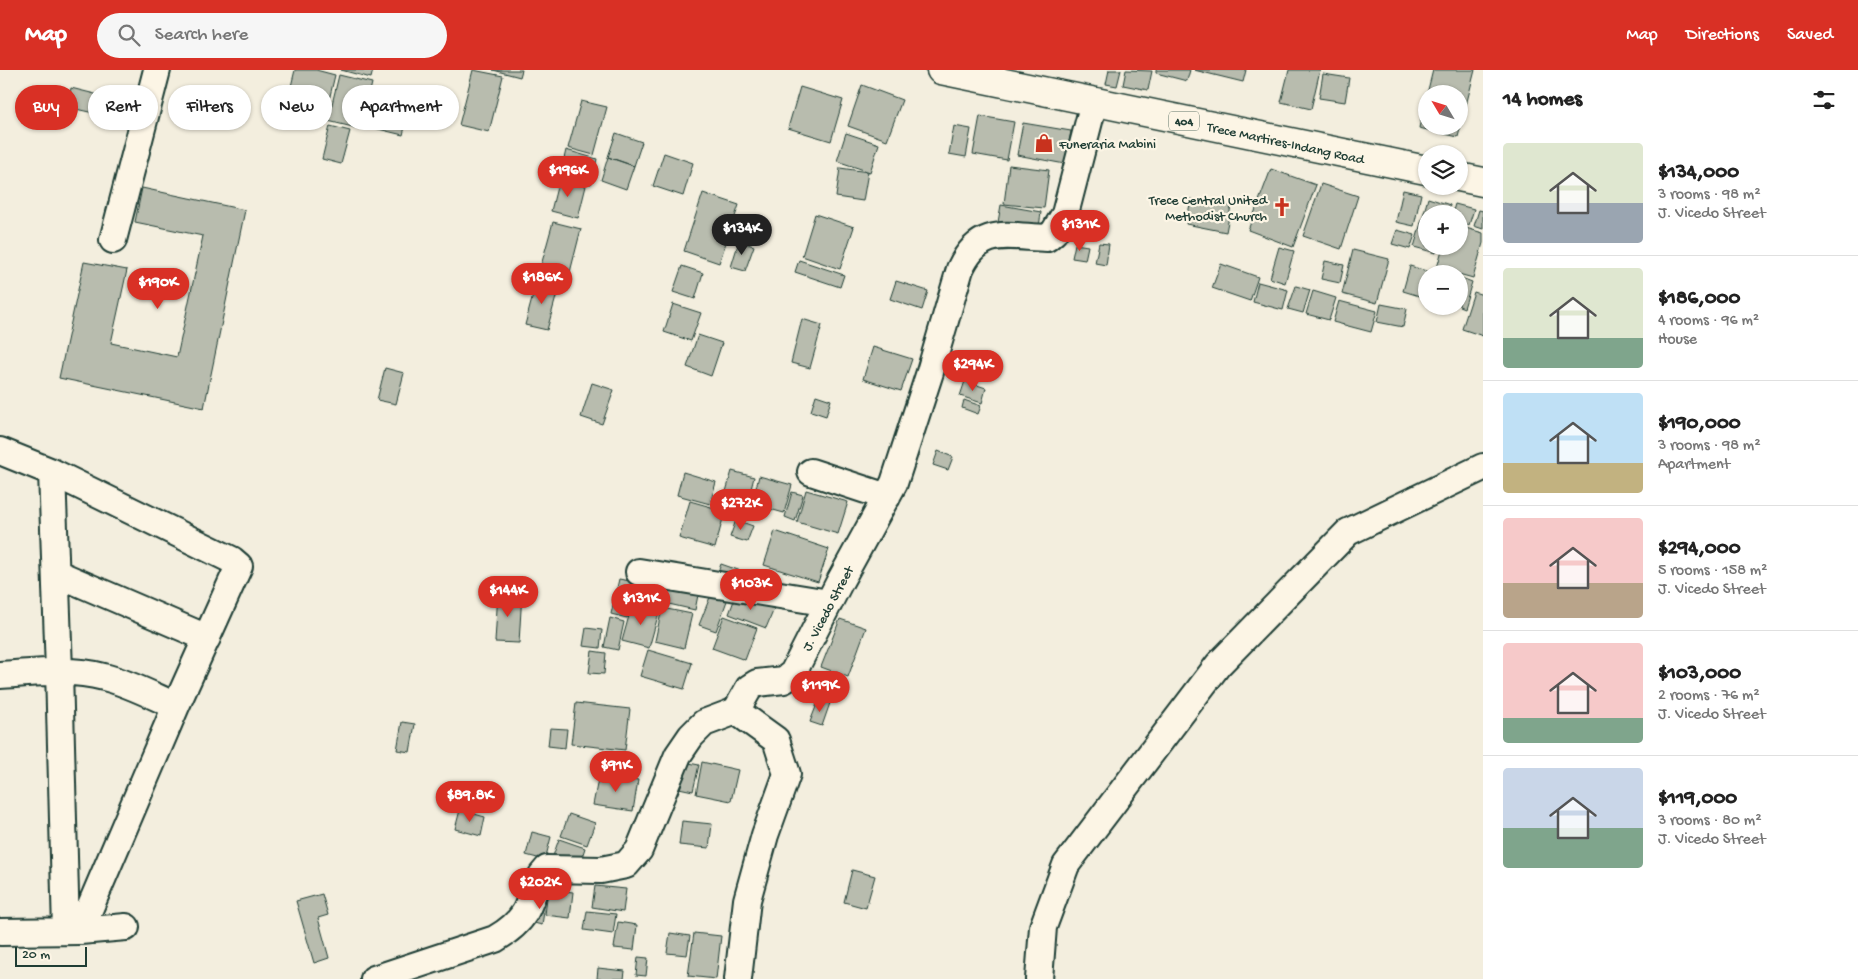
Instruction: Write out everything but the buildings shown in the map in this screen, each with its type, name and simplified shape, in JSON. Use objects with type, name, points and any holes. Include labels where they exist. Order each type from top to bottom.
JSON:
[{"type":"main road","name":"Trece Martires-Indang Road","points":[[941,70],[1418,168]]},
{"type":"main road","points":[[1468,179],[1483,182]]},
{"type":"street","points":[[113,240],[156,70]]},
{"type":"street","name":"J. Vicedo Street","points":[[736,711],[749,688],[757,683],[784,680],[793,673],[887,498],[894,483],[930,372],[960,269],[966,255],[981,241],[1001,235],[1047,238],[1054,232],[1065,214],[1094,102]]},
{"type":"street","points":[[0,451],[52,472],[232,560],[239,566],[73,931]]},
{"type":"street","points":[[1038,979],[1043,927],[1066,865],[1218,665],[1348,532],[1483,467]]},
{"type":"street","points":[[52,472],[73,931]]},
{"type":"street","points":[[811,472],[887,498]]},
{"type":"street","points":[[639,572],[829,603]]},
{"type":"street","points":[[56,573],[207,638]]},
{"type":"street","points":[[0,675],[60,671],[103,676],[176,706]]},
{"type":"street","points":[[374,979],[495,939],[510,931],[524,913],[539,878],[546,868],[601,870],[626,865],[639,850],[678,754],[691,736],[704,723],[736,711],[776,740],[787,774],[765,835],[747,900],[738,979]]},
{"type":"street","points":[[0,932],[73,931],[126,927]]},
{"type":"place","name":"Funeraria Mabini","points":[[1044,143]]},
{"type":"place","name":"Trece Central United Methodist Church","points":[[1282,207]]}]
